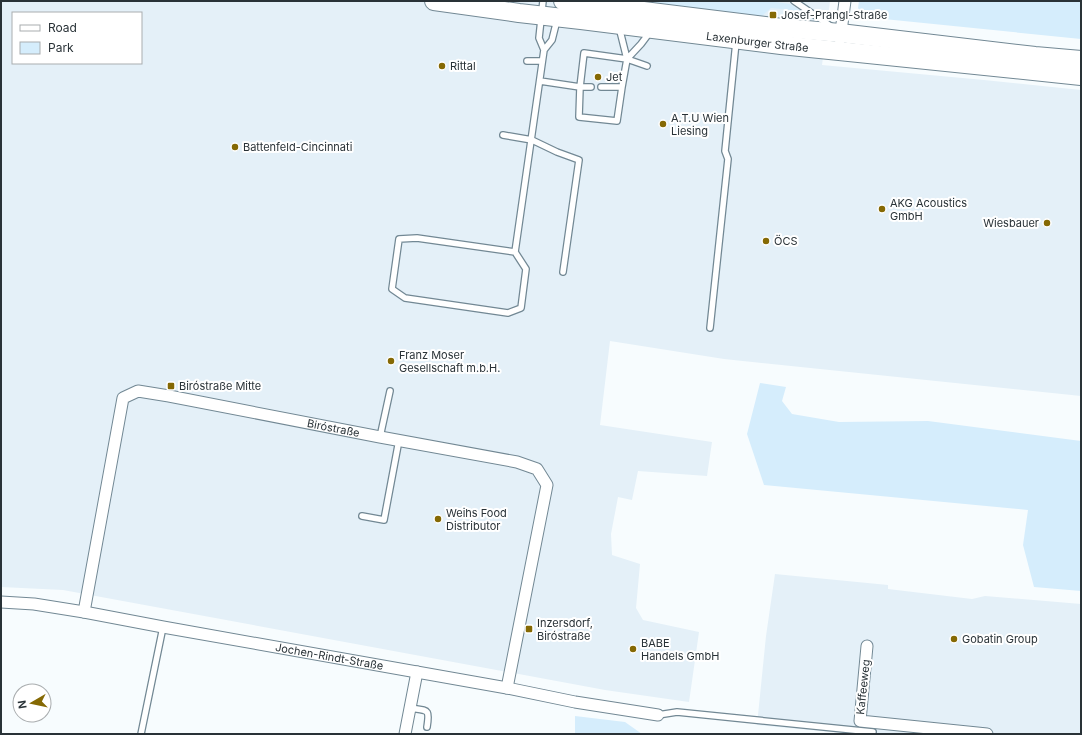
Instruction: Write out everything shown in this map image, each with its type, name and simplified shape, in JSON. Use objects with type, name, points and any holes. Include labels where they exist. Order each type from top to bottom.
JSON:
[{"type":"main road","name":"Laxenburger Straße","points":[[434,1],[519,14],[555,8],[840,33],[1081,60]]},
{"type":"main road","name":"Laxenburger Straße","points":[[555,8],[618,25],[652,30],[1081,76]]},
{"type":"street","points":[[838,51],[845,1]]},
{"type":"street","name":"Biróstraße","points":[[84,612],[123,398],[138,391],[517,462],[537,469],[547,485],[507,688]]},
{"type":"street","name":"Jochen-Rindt-Straße","points":[[1,602],[34,604],[84,612],[507,688],[575,702],[658,715]]},
{"type":"street","name":"Kaffeeweg","points":[[867,646],[859,726],[983,734]]},
{"type":"street","points":[[405,734],[417,672]]},
{"type":"lane","points":[[794,1],[840,33]]},
{"type":"lane","points":[[544,50],[539,38],[555,8]]},
{"type":"lane","points":[[515,252],[417,238],[399,239],[392,290],[405,298],[508,313],[521,308],[526,269],[515,252],[542,61],[544,50],[552,40],[555,8]]},
{"type":"lane","points":[[618,25],[627,59],[617,121],[579,117],[580,87],[584,53],[627,59],[647,66]]},
{"type":"lane","points":[[627,59],[652,30]]},
{"type":"lane","points":[[710,328],[728,159],[725,151],[736,40]]},
{"type":"lane","points":[[527,61],[542,61]]},
{"type":"lane","points":[[540,81],[580,87],[591,87]]},
{"type":"lane","points":[[601,87],[622,87]]},
{"type":"lane","points":[[503,135],[532,140],[557,152],[579,160],[563,272]]},
{"type":"lane","points":[[380,437],[390,391]]},
{"type":"lane","points":[[362,516],[384,520],[399,440]]},
{"type":"lane","points":[[141,734],[163,627]]},
{"type":"lane","points":[[410,708],[428,712],[427,727]]},
{"type":"lane","points":[[658,715],[677,712],[859,726],[873,732]]},
{"type":"shaded area","points":[[1,1],[830,1],[822,65],[1081,90],[1081,396],[724,359],[610,341],[600,425],[712,442],[707,476],[638,471],[632,500],[618,497],[611,534],[612,555],[640,564],[636,608],[643,620],[699,632],[689,702],[605,690],[63,590],[1,587]]},
{"type":"shaded area","points":[[775,574],[888,585],[888,589],[972,599],[985,596],[1081,604],[1081,734],[853,734],[757,725],[766,636]]},
{"type":"green space","points":[[638,1],[769,1],[790,4],[801,11],[771,8],[762,16]]},
{"type":"green space","points":[[859,1],[1081,1],[1081,39],[864,17],[858,8]]},
{"type":"green space","points":[[760,383],[786,387],[782,401],[792,414],[839,422],[928,421],[1081,441],[1081,591],[1034,587],[1023,545],[1028,510],[764,485],[747,434]]},
{"type":"green space","points":[[575,716],[625,722],[642,734],[575,734]]},
{"type":"place","name":"Josef-Prangl-Straße","points":[[773,15]]},
{"type":"place","name":"Rittal","points":[[442,66]]},
{"type":"place","name":"Jet","points":[[598,77]]},
{"type":"place","name":"A.T.U Wien Liesing","points":[[663,124]]},
{"type":"place","name":"Battenfeld-Cincinnati","points":[[235,147]]},
{"type":"place","name":"AKG Acoustics GmbH","points":[[882,209]]},
{"type":"place","name":"Wiesbauer","points":[[1047,223]]},
{"type":"place","name":"ÖCS","points":[[766,241]]},
{"type":"place","name":"Franz Moser Gesellschaft m.b.H.","points":[[391,361]]},
{"type":"place","name":"Biróstraße Mitte","points":[[171,386]]},
{"type":"place","name":"Weihs Food Distributor","points":[[438,519]]},
{"type":"place","name":"Inzersdorf, Biróstraße","points":[[529,629]]},
{"type":"place","name":"Gobatin Group","points":[[954,639]]},
{"type":"place","name":"BABE Handels GmbH","points":[[633,649]]}]
